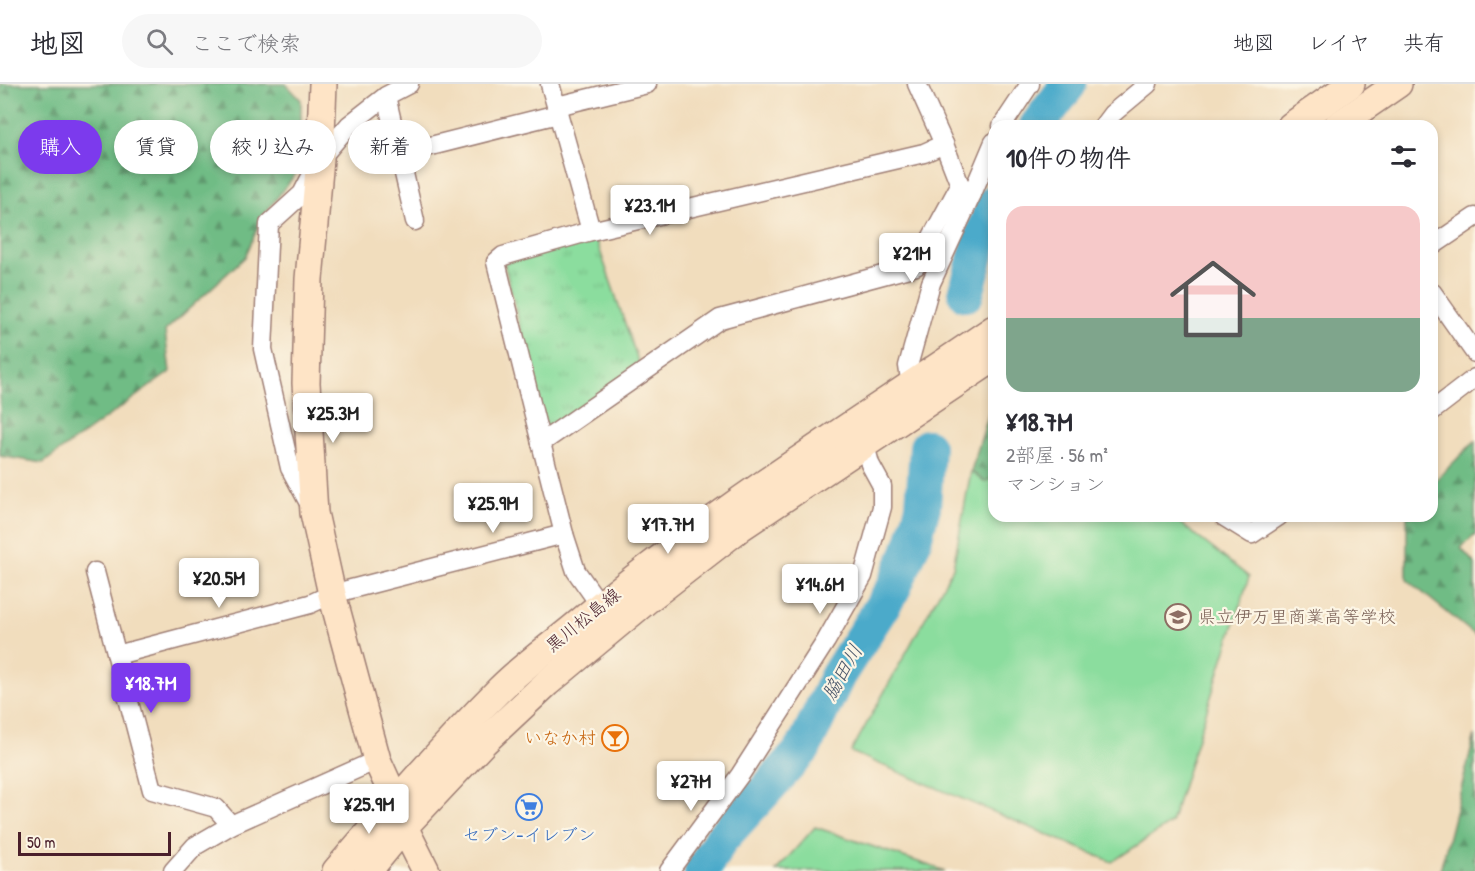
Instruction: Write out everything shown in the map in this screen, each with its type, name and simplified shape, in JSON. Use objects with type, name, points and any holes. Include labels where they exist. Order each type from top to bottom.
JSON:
[{"type":"main road","points":[[321,120],[322,84]]},
{"type":"main road","points":[[1299,120],[1350,84]]},
{"type":"main road","points":[[1346,120],[1398,84]]},
{"type":"main road","points":[[319,174],[309,279],[306,383],[314,513],[332,594],[377,760],[396,802],[404,827],[426,871]]},
{"type":"main road","name":"黒川松島線","points":[[336,871],[501,688],[600,605],[697,531],[988,333]]},
{"type":"main road","name":"黒川松島線","points":[[368,871],[404,827],[484,742],[547,683],[629,615],[741,527],[988,362]]},
{"type":"street","points":[[336,140],[349,125],[386,96],[409,84]]},
{"type":"street","points":[[550,84],[591,231]]},
{"type":"street","points":[[432,145],[647,84]]},
{"type":"street","points":[[911,386],[908,366],[931,283],[966,189],[917,84]]},
{"type":"street","points":[[1006,120],[1030,84]]},
{"type":"street","points":[[1107,120],[1148,84]]},
{"type":"street","points":[[386,96],[391,120]]},
{"type":"street","points":[[600,605],[576,572],[564,534],[496,262],[503,256],[591,231],[924,153],[944,144]]},
{"type":"street","points":[[541,443],[720,319],[916,266],[988,152]]},
{"type":"street","points":[[312,174],[302,194],[269,224],[263,349],[290,468],[314,513]]},
{"type":"street","points":[[404,174],[415,221]]},
{"type":"street","points":[[1438,242],[1475,217]]},
{"type":"street","points":[[1438,301],[1475,353]]},
{"type":"street","points":[[1438,406],[1475,378]]},
{"type":"street","points":[[669,871],[740,775],[826,641],[863,576],[882,507],[882,486],[870,464],[865,445]]},
{"type":"street","points":[[1233,522],[1252,534],[1270,522]]},
{"type":"street","points":[[117,654],[310,604],[332,594],[564,534]]},
{"type":"street","points":[[95,572],[152,790],[216,808],[231,825]]},
{"type":"street","points":[[173,871],[195,846],[231,825],[377,760]]},
{"type":"green space","points":[[0,84],[286,84],[301,100],[301,120],[210,120],[210,174],[296,174],[263,216],[245,257],[165,331],[170,372],[43,463],[0,456]]},
{"type":"green space","points":[[595,236],[639,364],[546,431],[504,263]]},
{"type":"green space","points":[[988,417],[988,480],[985,482],[971,471]]},
{"type":"green space","points":[[1475,441],[1475,535],[1461,548],[1475,564],[1475,635],[1407,580],[1407,522],[1438,522],[1438,478]]},
{"type":"green space","points":[[971,471],[984,482],[988,480],[988,522],[1179,522],[1249,577],[1171,823],[1112,862],[851,752],[953,568]]},
{"type":"green space","points":[[1475,735],[1475,871],[1440,871]]},
{"type":"green space","points":[[815,827],[945,871],[776,871]]},
{"type":"waterway","name":"脇田川","points":[[1042,120],[1069,84]]},
{"type":"waterway","name":"脇田川","points":[[966,294],[988,219]]},
{"type":"waterway","name":"脇田川","points":[[702,871],[721,839],[803,749],[838,675],[893,589],[913,543],[923,507],[927,447]]},
{"type":"place","name":"県立伊万里商業高等学校","points":[[1178,617]]},
{"type":"place","name":"いなか村","points":[[615,738]]},
{"type":"place","name":"セブン-イレブン","points":[[529,807]]}]
